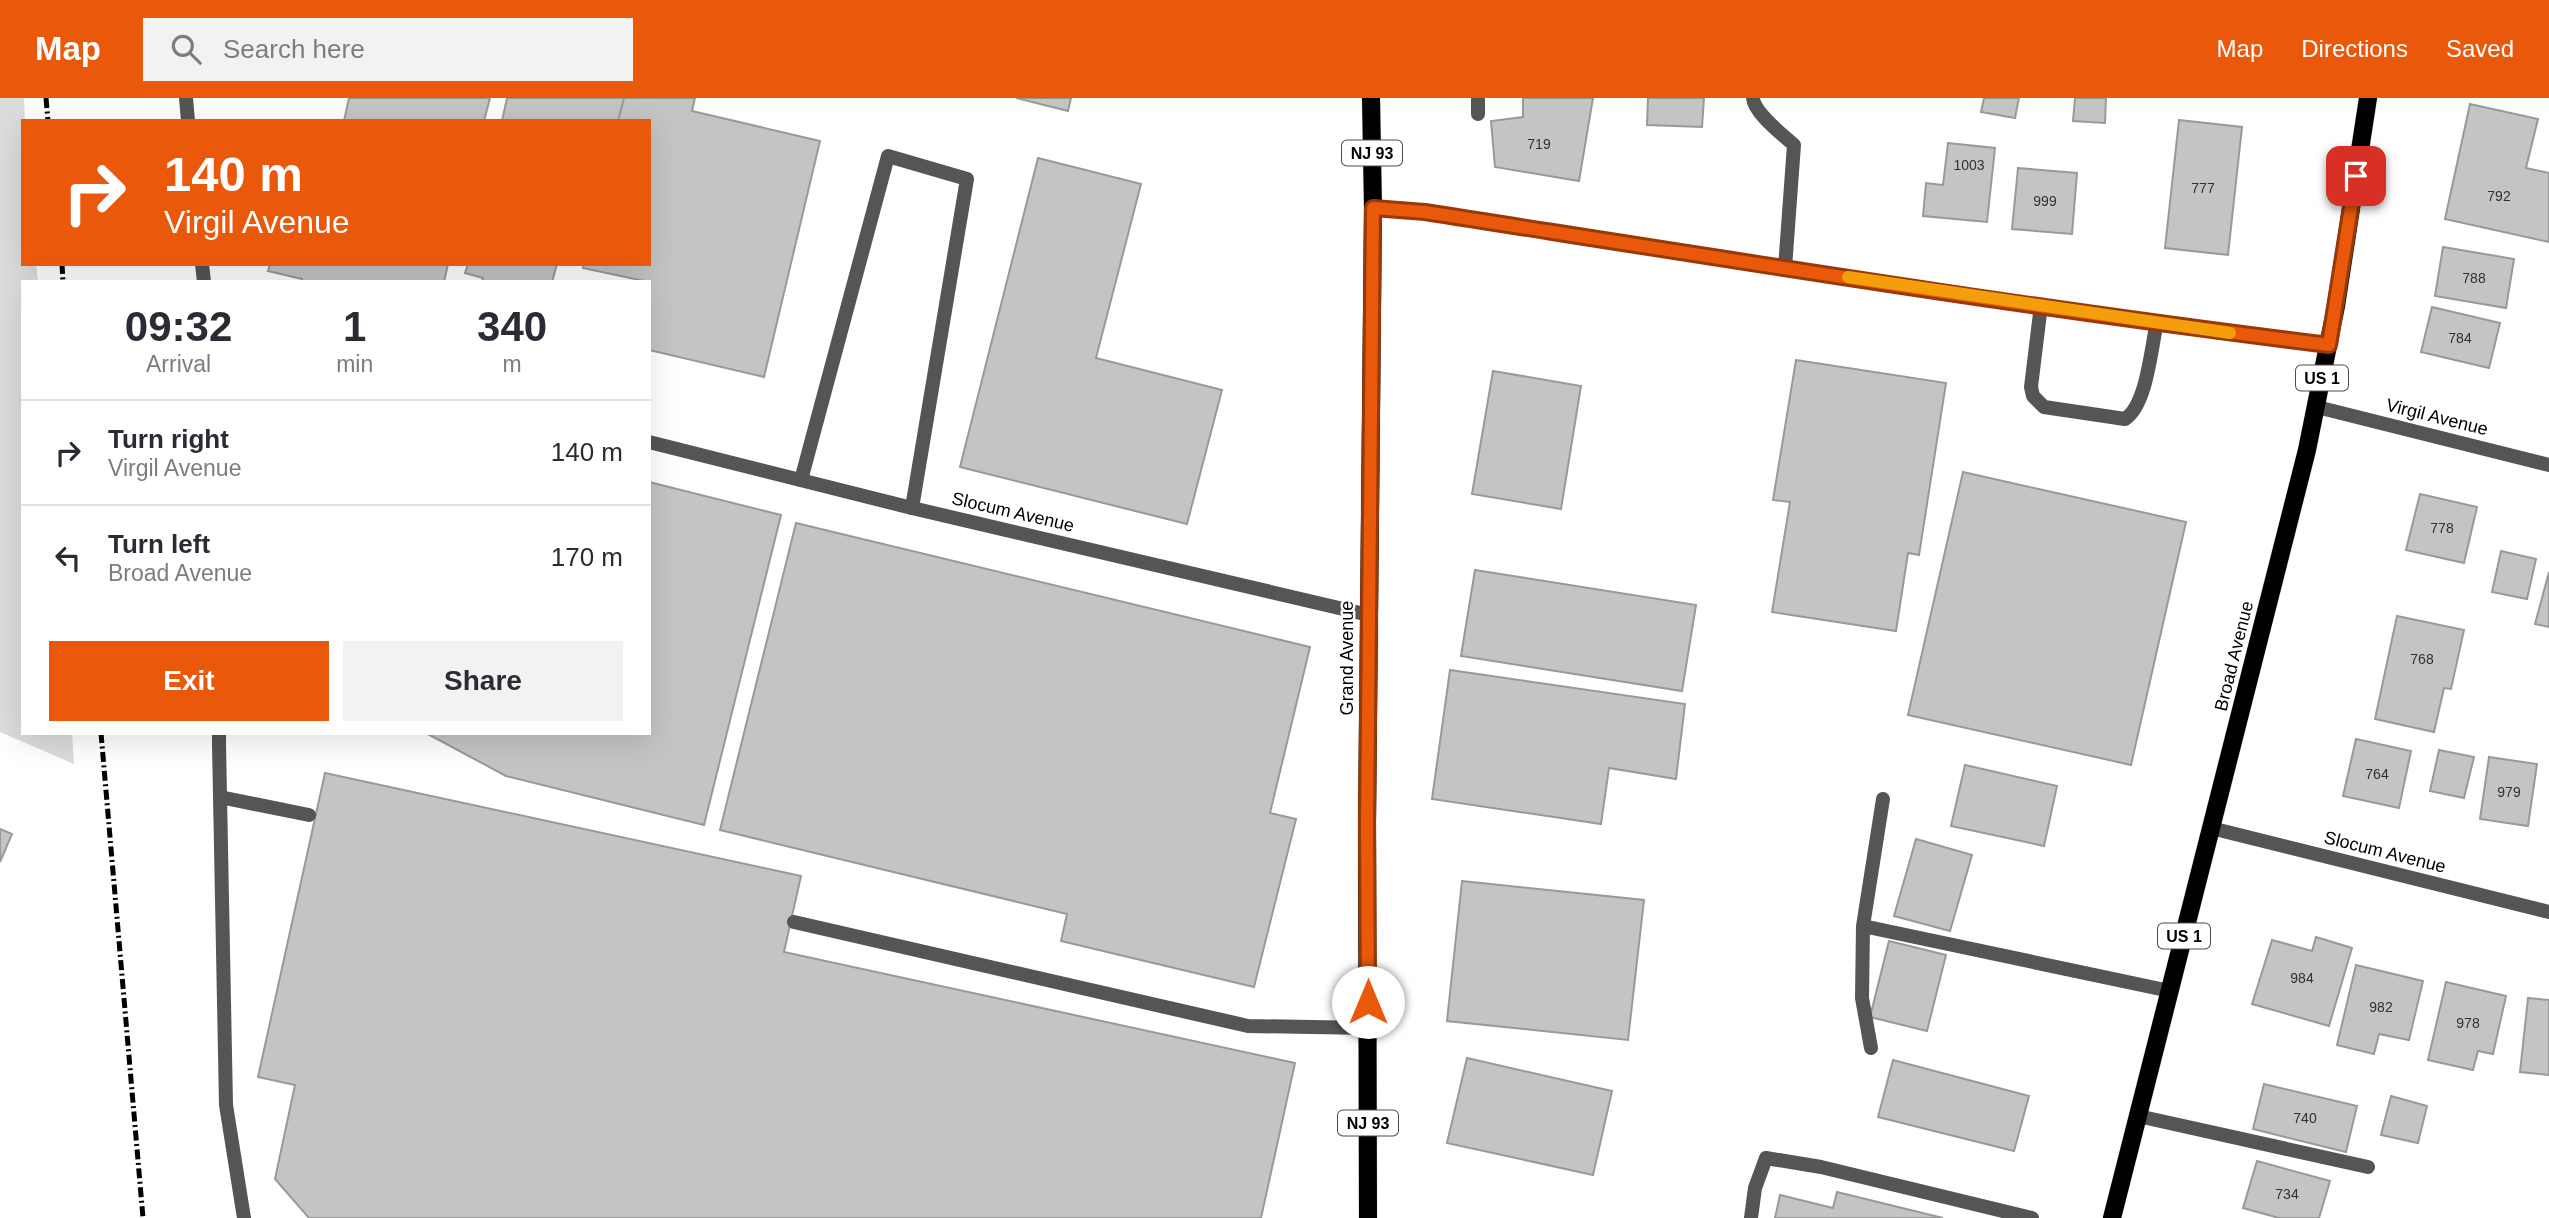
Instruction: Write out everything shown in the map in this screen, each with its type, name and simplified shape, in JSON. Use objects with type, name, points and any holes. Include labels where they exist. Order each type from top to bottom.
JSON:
[{"type":"main road","name":"Grand Avenue","points":[[1368,1218],[1368,615],[1373,208],[1371,98]]},
{"type":"main road","name":"Broad Avenue","points":[[2112,1218],[2317,407],[2368,98]]},
{"type":"street","points":[[186,98],[188,119]]},
{"type":"street","points":[[1478,98],[1478,114]]},
{"type":"street","points":[[1753,98],[1753,104],[1794,145],[1785,268]]},
{"type":"street","points":[[801,480],[888,156],[967,179],[912,508]]},
{"type":"street","points":[[1373,208],[1425,212],[1785,268],[2329,345]]},
{"type":"street","points":[[2041,305],[2031,387],[2033,396],[2044,407],[2125,419],[2132,415],[2140,400],[2157,322]]},
{"type":"street","name":"Virgil Avenue","points":[[2317,407],[2549,465]]},
{"type":"street","name":"Slocum Avenue","points":[[651,442],[912,508],[1368,615]]},
{"type":"street","points":[[219,738],[226,1105],[244,1218]]},
{"type":"street","points":[[220,797],[309,815]]},
{"type":"street","points":[[1871,1048],[1862,998],[1863,926],[1883,799]]},
{"type":"street","name":"Slocum Avenue","points":[[2211,828],[2549,912]]},
{"type":"street","points":[[794,922],[1248,1026],[1368,1028]]},
{"type":"street","points":[[1863,926],[2170,992]]},
{"type":"street","points":[[2138,1116],[2368,1167]]},
{"type":"street","points":[[1751,1218],[1755,1188],[1766,1158],[1821,1167],[2032,1218]]},
{"type":"shaded area","points":[[0,98],[24,98],[25,119],[21,119],[21,266],[36,266],[38,280],[21,280],[21,735],[72,735],[74,764],[0,732]]},
{"type":"building","points":[[349,98],[490,98],[485,119],[344,119]]},
{"type":"building","points":[[507,98],[624,98],[619,119],[502,119]]},
{"type":"building","points":[[624,98],[695,98],[692,111],[820,141],[764,377],[651,350],[651,280],[583,268],[651,266],[651,119],[619,119]]},
{"type":"building","points":[[1016,98],[1071,98],[1068,111]]},
{"type":"building","points":[[1523,98],[1593,98],[1579,181],[1495,167],[1491,121],[1523,117]]},
{"type":"building","points":[[1648,98],[1704,98],[1702,127],[1647,125]]},
{"type":"building","points":[[1984,98],[2019,98],[2015,118],[1981,112]]},
{"type":"building","points":[[2075,98],[2106,98],[2105,123],[2073,121]]},
{"type":"building","points":[[2470,104],[2538,119],[2526,168],[2549,173],[2549,242],[2445,219]]},
{"type":"building","points":[[2179,120],[2242,127],[2228,255],[2165,248]]},
{"type":"building","points":[[1948,143],[1995,148],[1987,222],[1923,216],[1926,183],[1943,185]]},
{"type":"building","points":[[1038,158],[1141,184],[1096,358],[1222,390],[1187,524],[960,467]]},
{"type":"building","points":[[2018,168],[2077,173],[2072,234],[2012,229]]},
{"type":"building","points":[[2443,247],[2514,259],[2506,308],[2435,296]]},
{"type":"building","points":[[269,266],[448,266],[444,280],[302,280],[268,271]]},
{"type":"building","points":[[467,266],[556,266],[553,280],[482,280],[465,273]]},
{"type":"building","points":[[2432,307],[2500,323],[2489,368],[2421,352]]},
{"type":"building","points":[[1796,360],[1946,383],[1919,555],[1908,553],[1896,631],[1772,612],[1790,502],[1773,500]]},
{"type":"building","points":[[1493,371],[1581,386],[1561,509],[1472,494]]},
{"type":"building","points":[[1963,472],[2186,522],[2131,765],[1908,715]]},
{"type":"building","points":[[651,482],[781,515],[704,825],[506,776],[430,735],[651,735]]},
{"type":"building","points":[[2420,494],[2477,507],[2464,563],[2406,550]]},
{"type":"building","points":[[796,523],[1310,647],[1270,813],[1296,819],[1254,987],[1061,941],[1067,914],[720,830]]},
{"type":"building","points":[[2501,551],[2536,559],[2527,599],[2492,592]]},
{"type":"building","points":[[1475,570],[1696,605],[1682,691],[1461,656]]},
{"type":"building","points":[[2549,572],[2549,627],[2535,624]]},
{"type":"building","points":[[2397,616],[2464,630],[2451,689],[2444,688],[2434,732],[2375,719]]},
{"type":"building","points":[[1450,670],[1685,704],[1676,779],[1609,768],[1601,824],[1432,799]]},
{"type":"building","points":[[2356,739],[2411,751],[2399,808],[2343,796]]},
{"type":"building","points":[[2439,750],[2474,757],[2464,798],[2430,791]]},
{"type":"building","points":[[2489,757],[2537,764],[2528,826],[2480,819]]},
{"type":"building","points":[[1965,765],[2057,786],[2044,846],[1951,826]]},
{"type":"building","points":[[325,773],[801,876],[784,952],[1295,1063],[1261,1218],[309,1218],[275,1179],[295,1085],[258,1077]]},
{"type":"building","points":[[0,829],[12,834],[0,862]]},
{"type":"building","points":[[1916,839],[1972,855],[1950,931],[1894,916]]},
{"type":"building","points":[[1462,881],[1644,900],[1628,1040],[1447,1021]]},
{"type":"building","points":[[2316,937],[2352,948],[2329,1026],[2252,1004],[2272,940],[2312,951]]},
{"type":"building","points":[[1889,941],[1946,955],[1927,1031],[1870,1017]]},
{"type":"building","points":[[2356,965],[2423,981],[2409,1040],[2379,1034],[2374,1054],[2337,1045]]},
{"type":"building","points":[[2446,982],[2506,996],[2493,1054],[2478,1051],[2473,1070],[2428,1060]]},
{"type":"building","points":[[2528,998],[2549,1000],[2549,1075],[2520,1072]]},
{"type":"building","points":[[1467,1058],[1612,1091],[1593,1175],[1447,1143]]},
{"type":"building","points":[[1893,1060],[2029,1096],[2014,1151],[1878,1117]]},
{"type":"building","points":[[2264,1084],[2357,1106],[2346,1152],[2253,1129]]},
{"type":"building","points":[[2391,1096],[2427,1106],[2418,1143],[2381,1135]]},
{"type":"building","points":[[2257,1161],[2330,1181],[2319,1218],[2279,1218],[2243,1208]]},
{"type":"building","points":[[1837,1192],[1943,1218],[1775,1218],[1780,1195],[1833,1208]]},
{"type":"railway","points":[[46,98],[48,119]]},
{"type":"railway","points":[[62,266],[63,280]]},
{"type":"railway","points":[[101,735],[143,1218]]},
{"type":"slow traffic","points":[[1848,277],[2230,333]]},
{"type":"route","points":[[1368,1002],[1367,823],[1373,208],[1425,212],[1811,271],[2329,345],[2356,176]]}]
